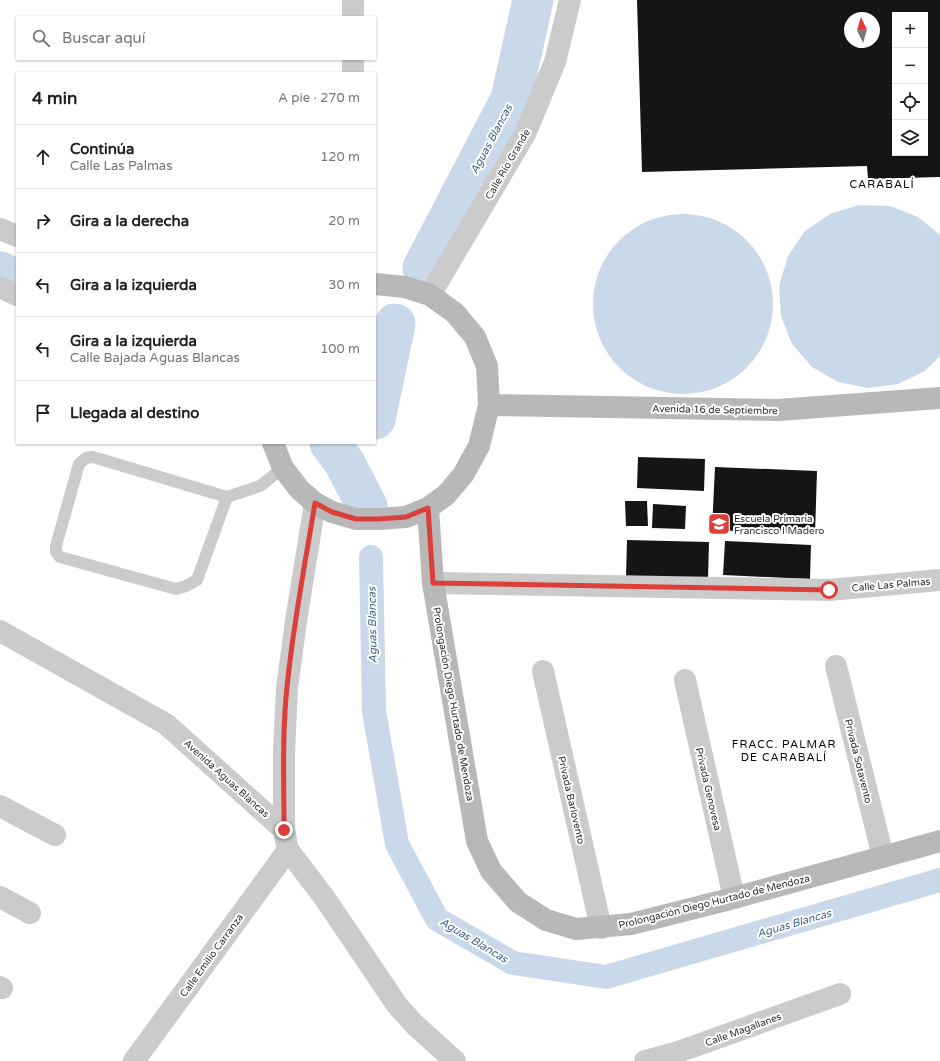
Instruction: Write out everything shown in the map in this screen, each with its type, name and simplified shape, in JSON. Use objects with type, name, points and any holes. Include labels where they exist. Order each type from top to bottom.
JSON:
[{"type":"main road","points":[[273,444],[283,468],[299,489],[315,503],[332,512],[356,519],[406,517],[428,508],[446,495],[463,475],[479,446],[489,406],[487,366],[475,338],[456,313],[430,295],[405,287],[376,284]]},
{"type":"main road","name":"Avenida 16 de Septiembre","points":[[489,406],[778,410],[940,398]]},
{"type":"main road","name":"Prolongación Diego Hurtado de Mendoza","points":[[428,508],[433,583],[476,841],[491,871],[518,902],[546,920],[576,929],[601,928],[631,924],[734,898],[940,841]]},
{"type":"street","points":[[353,0],[353,16]]},
{"type":"street","name":"Calle Río Grande","points":[[430,295],[525,134],[555,62],[570,0]]},
{"type":"street","points":[[353,60],[353,72]]},
{"type":"street","points":[[0,229],[16,236]]},
{"type":"street","points":[[0,287],[16,295]]},
{"type":"street","points":[[286,840],[284,752],[287,688],[315,503]]},
{"type":"street","name":"Calle Las Palmas","points":[[433,583],[829,590],[940,580]]},
{"type":"street","name":"Avenida Aguas Blancas","points":[[0,631],[166,724],[286,840],[397,1005],[415,1025],[456,1061]]},
{"type":"street","name":"Privada Sotavento","points":[[836,666],[883,857]]},
{"type":"street","name":"Privada Barlovento","points":[[543,671],[601,928]]},
{"type":"street","name":"Privada Genovesa","points":[[685,680],[734,898]]},
{"type":"street","points":[[0,806],[55,835]]},
{"type":"street","name":"Calle Emilio Carranza","points":[[134,1061],[286,840]]},
{"type":"street","points":[[0,897],[30,913]]},
{"type":"street","name":"Calle Magallanes","points":[[646,1061],[678,1052],[840,994]]},
{"type":"lane","points":[[227,498],[197,580],[186,586],[176,589],[60,557],[56,552],[56,546],[79,464],[86,458],[93,457],[227,498],[260,486],[283,468]]},
{"type":"water","points":[[859,205],[890,206],[918,217],[940,235],[940,356],[925,371],[898,384],[868,388],[838,382],[812,367],[792,344],[781,316],[779,286],[788,256],[805,231],[830,214]]},
{"type":"water","points":[[674,214],[692,214],[718,220],[726,224],[747,240],[763,261],[767,269],[772,286],[772,322],[767,339],[763,347],[747,368],[726,384],[718,388],[701,393],[674,394],[657,391],[640,384],[626,374],[613,361],[603,347],[596,330],[593,313],[593,295],[596,278],[603,261],[613,247],[626,234],[640,224],[657,217]]},
{"type":"building","points":[[637,0],[940,0],[940,177],[868,179],[867,166],[642,172]]},
{"type":"building","points":[[638,457],[705,459],[704,491],[637,488]]},
{"type":"building","points":[[715,467],[817,471],[815,534],[712,530]]},
{"type":"building","points":[[625,501],[647,501],[648,526],[626,526]]},
{"type":"building","points":[[653,504],[686,506],[685,529],[652,528]]},
{"type":"building","points":[[627,540],[709,542],[708,579],[626,577]]},
{"type":"building","points":[[725,541],[811,545],[810,579],[723,575]]},
{"type":"waterway","name":"Aguas Blancas","points":[[423,268],[511,99],[533,0]]},
{"type":"waterway","name":"Aguas Blancas","points":[[0,272],[16,280]]},
{"type":"waterway","name":"Aguas Blancas","points":[[376,414],[395,324]]},
{"type":"waterway","name":"Aguas Blancas","points":[[331,444],[344,462],[367,506]]},
{"type":"waterway","name":"Aguas Blancas","points":[[371,557],[374,711],[397,844],[437,919],[513,963],[606,977],[940,880]]},
{"type":"place","name":"Escuela Primaria Francisco I Madero","points":[[719,524]]},
{"type":"district","name":"CARABALÍ","points":[[882,184]]},
{"type":"district","name":"FRACC. PALMAR DE CARABALÍ","points":[[784,750]]},
{"type":"route","points":[[284,830],[284,752],[287,688],[315,503],[332,512],[356,519],[406,517],[428,508],[433,583],[829,590]]}]
